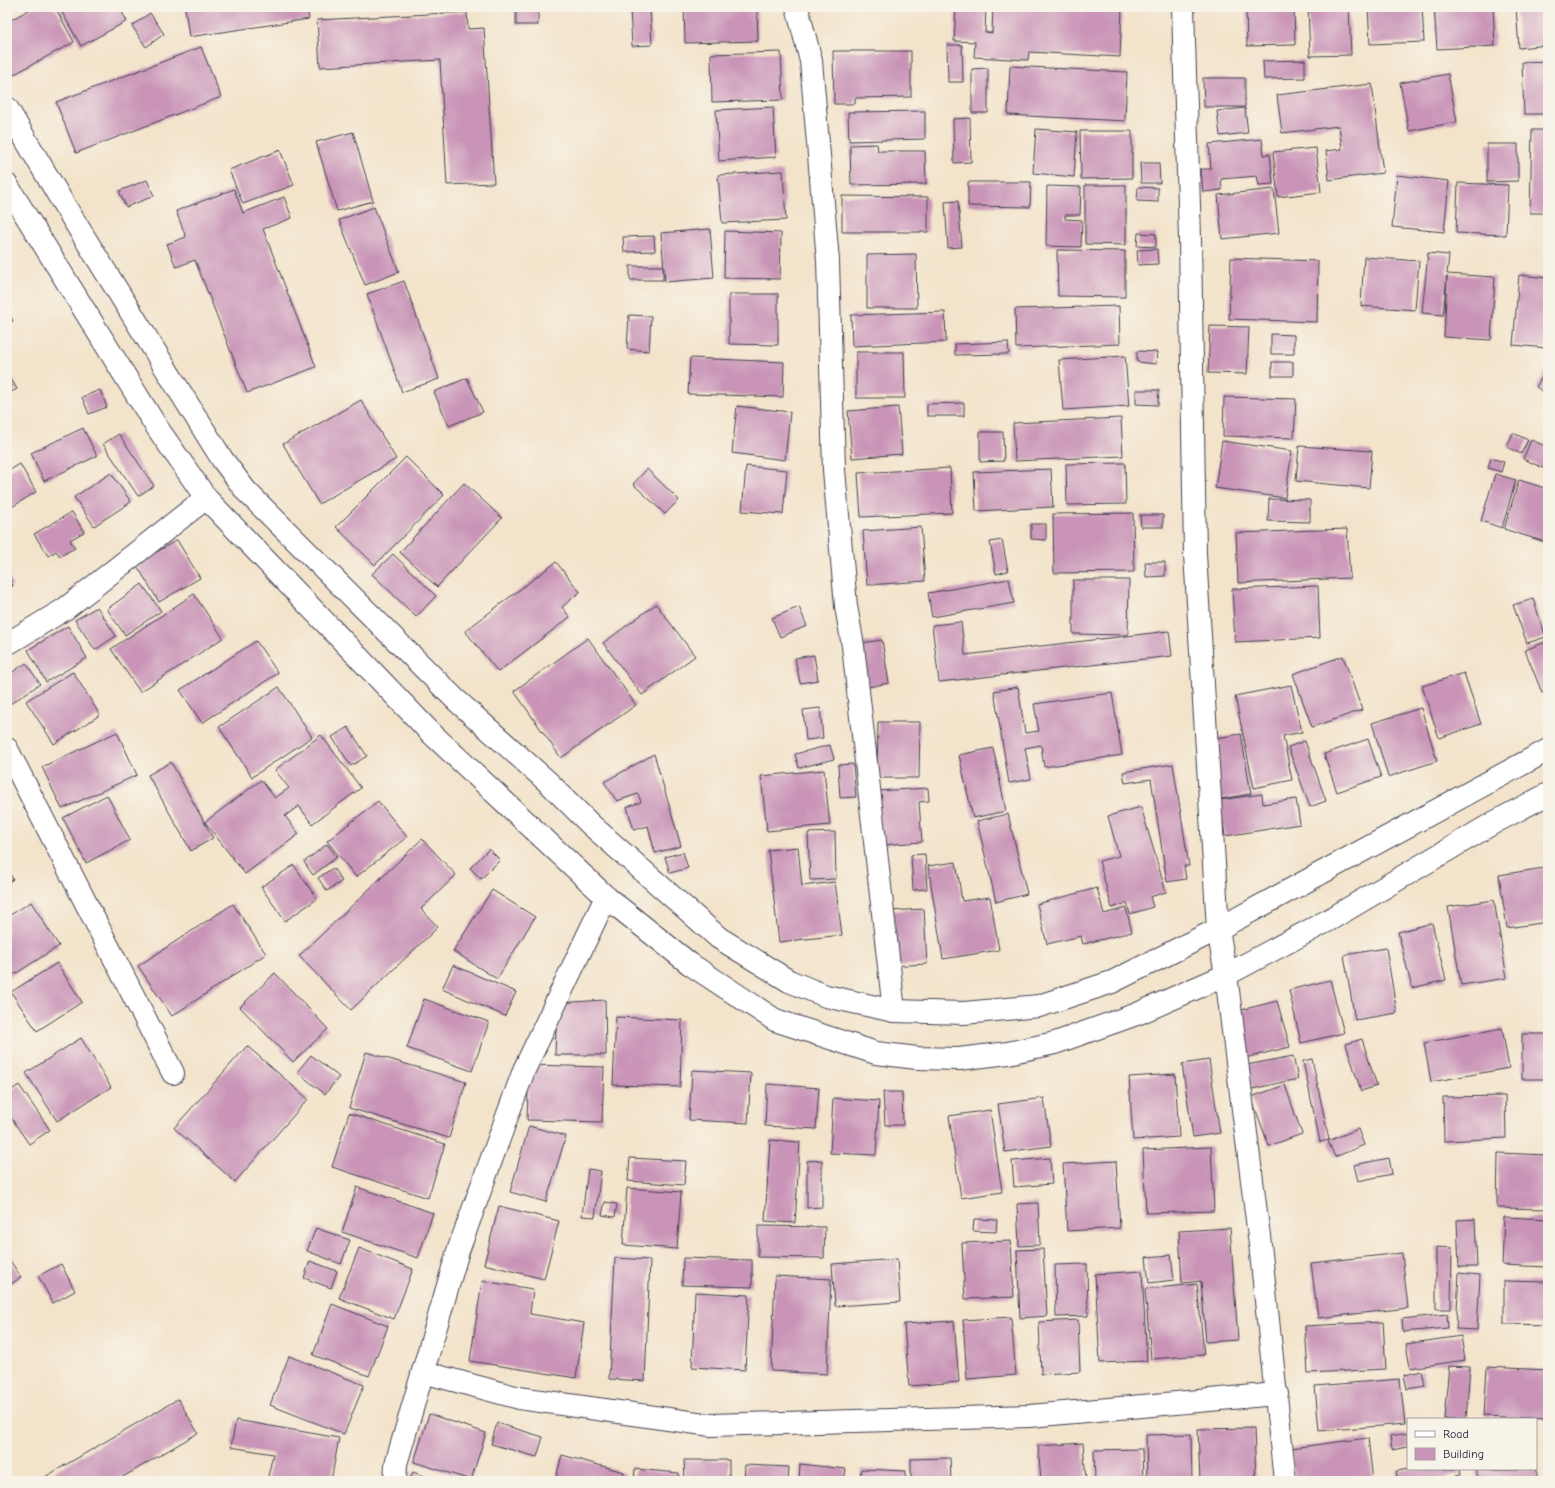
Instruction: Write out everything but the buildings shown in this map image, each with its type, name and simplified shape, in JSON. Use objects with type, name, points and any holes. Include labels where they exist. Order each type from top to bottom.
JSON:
[{"type":"street","points":[[797,7],[811,61],[828,261],[834,470],[846,606],[853,646],[894,1011]]},
{"type":"street","points":[[1183,7],[1190,239],[1195,554],[1218,928],[1226,975],[1260,1244],[1285,1481]]},
{"type":"street","points":[[7,108],[63,203],[222,459],[246,492],[456,700],[549,783],[590,824],[719,938],[788,981],[826,996],[894,1011],[964,1013],[1039,1006],[1112,982],[1218,928],[1548,750]]},
{"type":"street","points":[[7,185],[156,426],[206,498],[431,733],[606,897],[690,964],[775,1020],[876,1053],[916,1058],[959,1059],[1008,1053],[1055,1043],[1137,1014],[1226,975],[1329,920],[1495,822],[1548,794]]},
{"type":"street","points":[[7,644],[65,609],[206,498]]},
{"type":"street","points":[[7,749],[173,1073]]},
{"type":"street","points":[[395,1481],[396,1464],[458,1251],[524,1070],[606,897]]},
{"type":"street","points":[[423,1372],[519,1398],[711,1425],[1030,1416],[1276,1394]]}]
